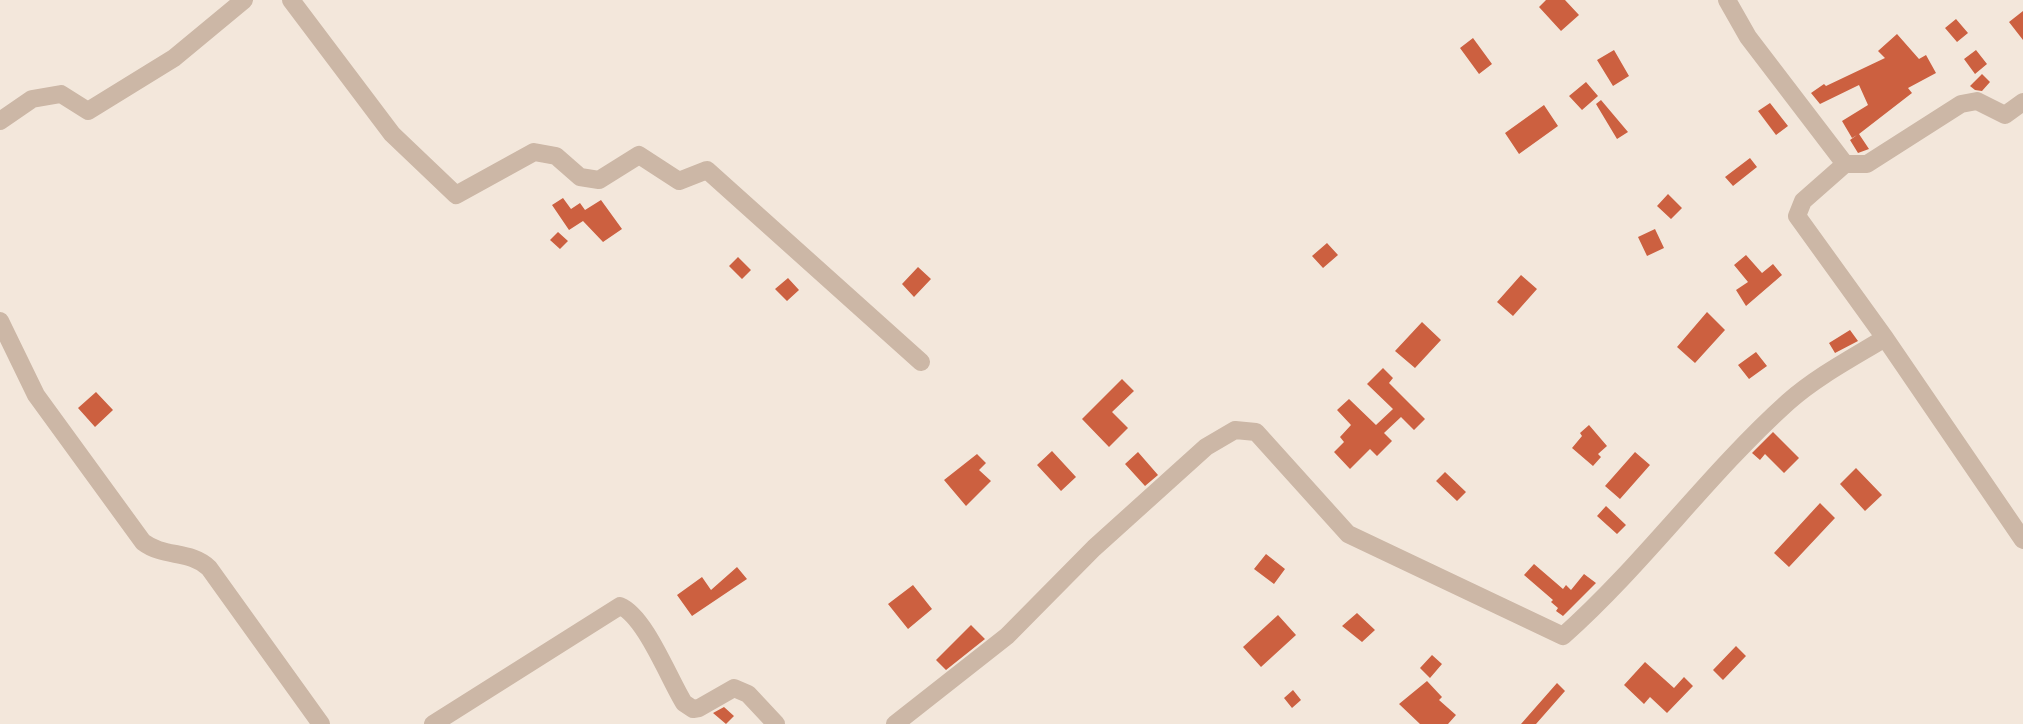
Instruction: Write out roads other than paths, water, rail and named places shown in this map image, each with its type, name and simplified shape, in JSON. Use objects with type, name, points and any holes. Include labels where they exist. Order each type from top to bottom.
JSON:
[{"type":"street","points":[[0,121],[32,99],[61,94],[88,111],[174,58],[244,0]]},
{"type":"street","points":[[291,0],[392,134],[456,195],[534,152],[556,156],[580,177],[599,180],[639,155],[679,181],[707,170],[921,362]]},
{"type":"street","points":[[1727,0],[1748,37],[1846,164]]},
{"type":"street","points":[[2023,102],[2012,113],[2005,115],[1969,100],[1867,164],[1846,164],[1803,201],[1797,216],[1885,338],[2023,540]]},
{"type":"street","points":[[0,321],[36,395],[143,542],[166,554],[198,558],[209,568],[321,724]]},
{"type":"street","points":[[895,724],[1007,636],[1114,530],[1206,447],[1235,430],[1256,432],[1348,534],[1563,636],[1637,564],[1729,458],[1790,400],[1885,338]]},
{"type":"street","points":[[433,724],[620,606],[629,610],[640,624],[684,703],[693,709],[699,708],[734,688],[748,694],[776,724]]}]
